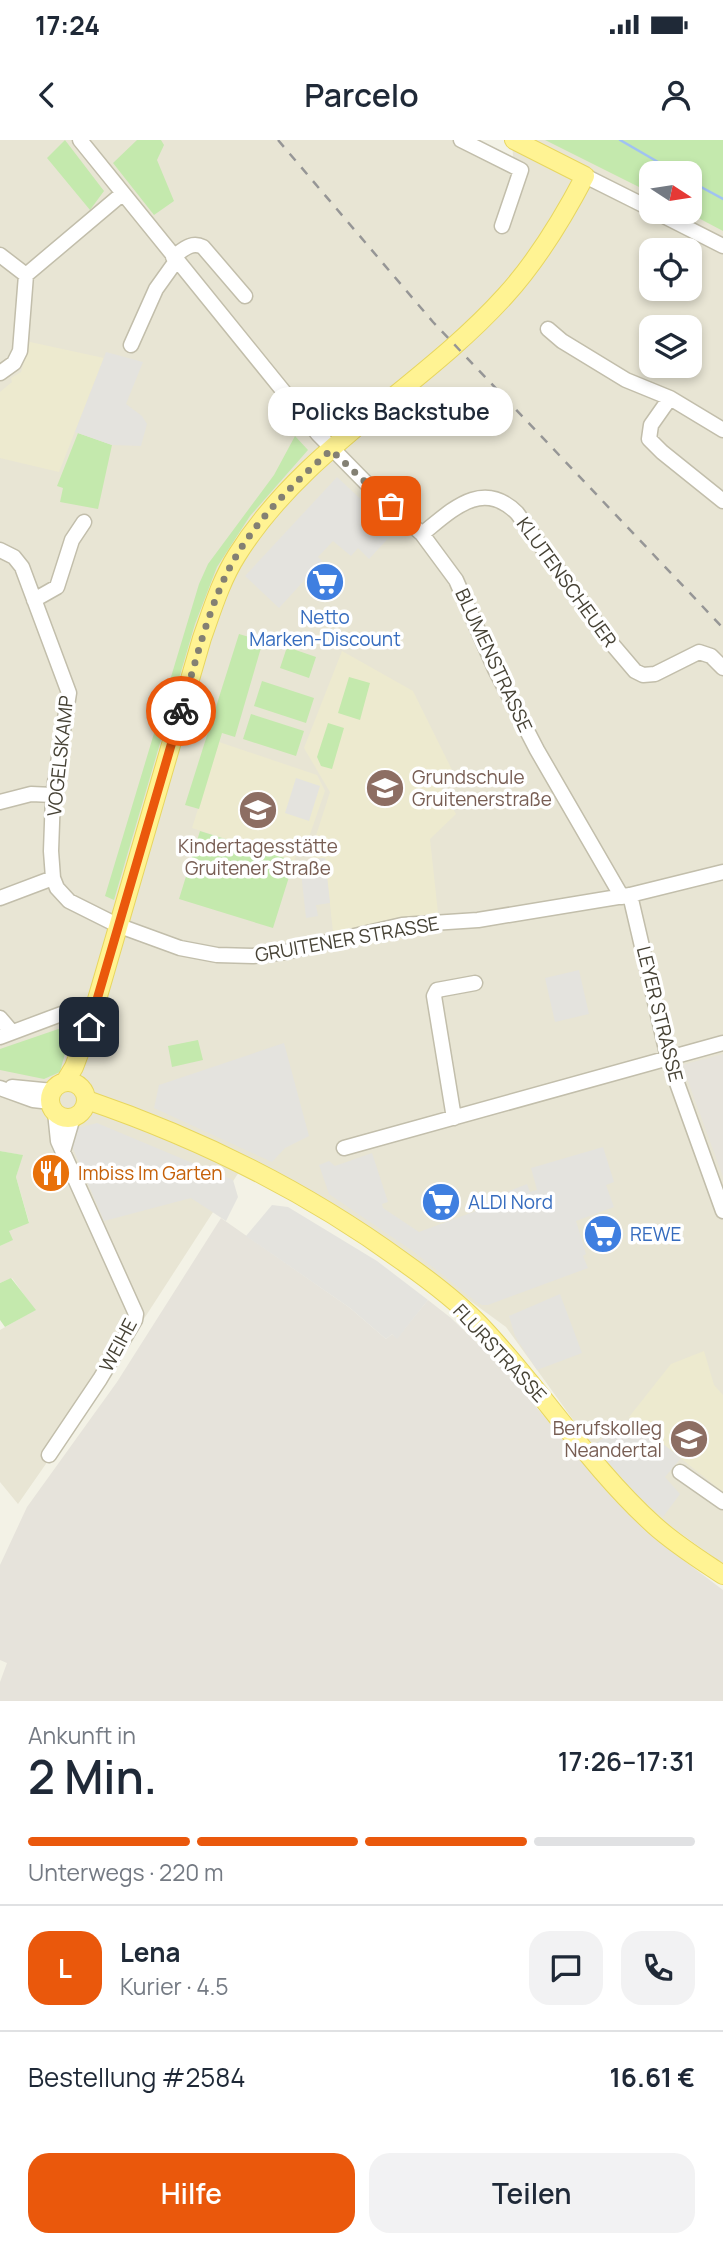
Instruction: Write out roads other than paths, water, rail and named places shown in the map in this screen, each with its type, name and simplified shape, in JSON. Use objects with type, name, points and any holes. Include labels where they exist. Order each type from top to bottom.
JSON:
[{"type":"main road","points":[[68,1100],[202,638],[227,572],[265,516],[293,485],[504,298],[545,244],[585,176],[514,140]]},
{"type":"main road","name":"FLURSTRASSE","points":[[68,1100],[132,1125],[151,1125],[216,1152],[324,1208],[418,1273],[478,1324],[639,1511],[670,1539],[723,1575]]},
{"type":"street","name":"BLUMENSTRASSE","points":[[80,140],[331,450],[422,534],[456,580],[495,669],[537,750],[626,896]]},
{"type":"street","points":[[461,140],[520,170],[502,226]]},
{"type":"street","points":[[585,176],[639,204]]},
{"type":"street","points":[[0,373],[14,363],[20,351],[26,275],[122,194]]},
{"type":"street","points":[[679,224],[723,246]]},
{"type":"street","points":[[131,345],[156,289],[175,259],[189,246],[204,247],[245,296]]},
{"type":"street","points":[[0,255],[26,275]]},
{"type":"street","points":[[548,329],[562,341],[626,380],[670,398],[723,430]]},
{"type":"street","points":[[670,398],[651,425],[648,434],[650,441],[723,501]]},
{"type":"street","name":"KLUTENSCHEUER","points":[[422,534],[470,500],[487,498],[508,505],[517,513],[612,644],[650,688]]},
{"type":"street","points":[[34,600],[57,587],[72,540],[83,522]]},
{"type":"street","name":"VOGELSKAMP","points":[[0,550],[19,562],[69,692],[53,795],[53,878]]},
{"type":"street","points":[[635,671],[643,675],[654,674],[699,652],[711,656],[723,668]]},
{"type":"street","points":[[0,802],[31,794],[53,795]]},
{"type":"street","name":"GRUITENER STRASSE","points":[[117,925],[180,948],[217,956],[253,957],[402,925],[478,920],[626,896],[723,873]]},
{"type":"street","points":[[0,898],[53,878],[57,888],[69,901],[117,925]]},
{"type":"street","name":"LEYER STRASSE","points":[[626,896],[668,1058],[723,1211]]},
{"type":"street","points":[[454,1118],[433,996],[437,990],[475,983]]},
{"type":"street","points":[[0,1018],[6,1035],[64,1013]]},
{"type":"street","points":[[344,1148],[723,1043]]},
{"type":"street","points":[[0,1087],[68,1100]]},
{"type":"street","name":"WEIHE","points":[[49,1455],[100,1379],[136,1314],[58,1141],[68,1100]]},
{"type":"street","points":[[680,1472],[723,1502]]},
{"type":"waterway","points":[[620,140],[656,161]]},
{"type":"waterway","points":[[702,188],[723,199]]},
{"type":"railway","points":[[278,140],[433,322],[723,628]]},
{"type":"place","name":"Policks Backstube","points":[[391,506]]},
{"type":"place","name":"Netto Marken-Discount","points":[[325,582]]},
{"type":"place","name":"Grundschule Gruitenerstraße","points":[[385,788]]},
{"type":"place","name":"Kindertagesstätte Gruitener Straße","points":[[258,810]]},
{"type":"place","name":"Imbiss Im Garten","points":[[51,1173]]},
{"type":"place","name":"ALDI Nord","points":[[441,1202]]},
{"type":"place","name":"REWE","points":[[603,1234]]},
{"type":"place","name":"Berufskolleg Neandertal","points":[[689,1439]]}]
